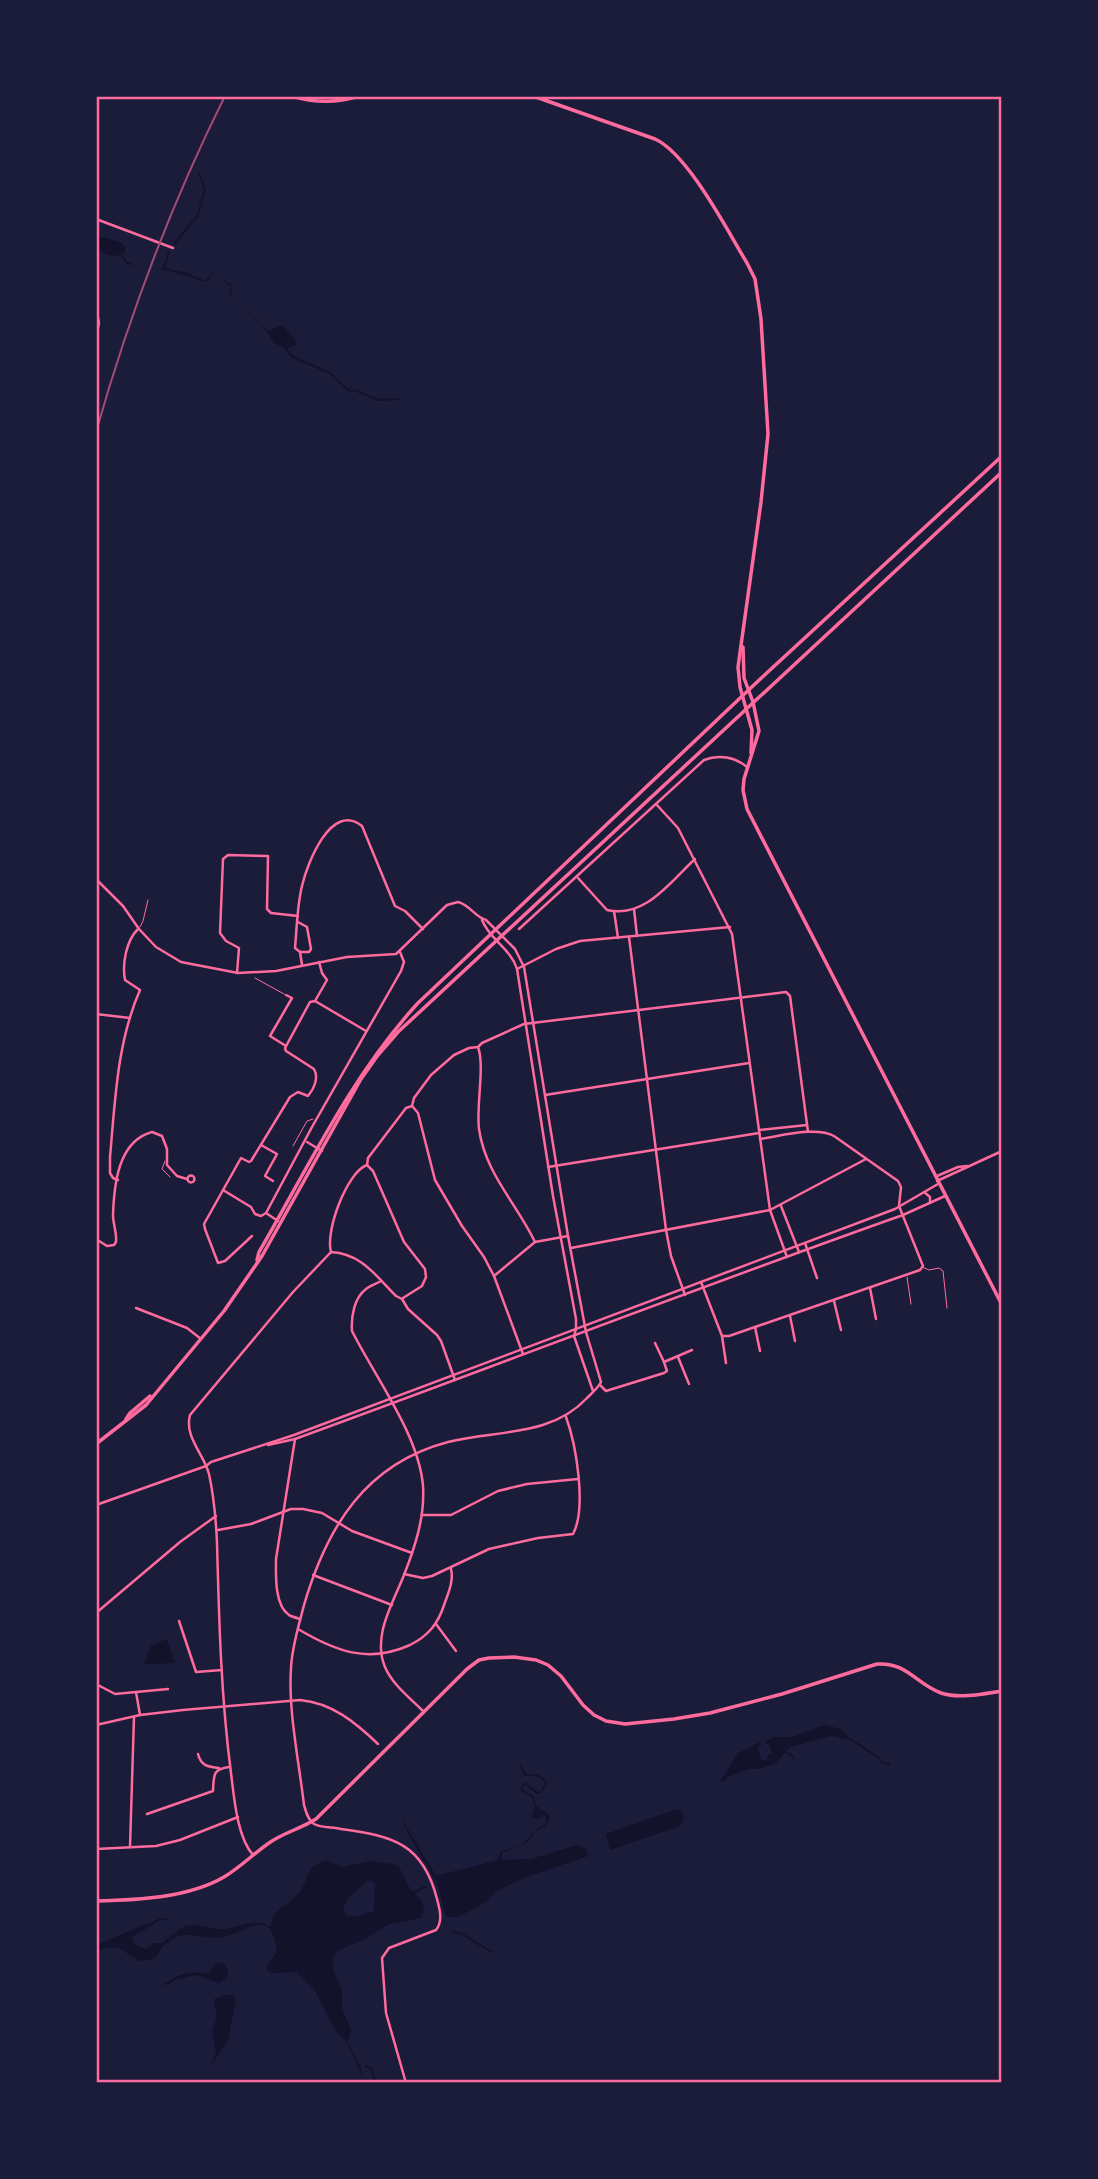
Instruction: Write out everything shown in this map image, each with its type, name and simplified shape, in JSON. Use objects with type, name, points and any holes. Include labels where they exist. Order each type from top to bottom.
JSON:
[{"type":"main road","points":[[292,96],[320,102],[359,96]]},
{"type":"main road","points":[[533,96],[668,146],[684,162],[755,279],[766,364],[768,435],[738,667],[740,687],[752,730],[751,753]]},
{"type":"main road","points":[[279,1222],[317,1148],[363,1072],[398,1024],[784,657],[1002,456]]},
{"type":"main road","points":[[96,1444],[146,1405],[239,1289],[322,1151],[361,1079],[387,1043],[1002,472]]},
{"type":"main road","points":[[743,638],[744,678],[753,702],[759,731],[747,767],[743,790],[752,823],[1002,1305]]},
{"type":"main road","points":[[96,1901],[152,1898],[205,1885],[229,1873],[280,1837],[312,1821],[473,1664],[484,1659],[502,1656],[527,1658],[548,1665],[568,1683],[590,1712],[606,1721],[621,1724],[710,1713],[877,1664],[903,1668],[933,1689],[947,1695],[1002,1691]]},
{"type":"street","points":[[96,219],[173,248]]},
{"type":"street","points":[[96,308],[99,319],[96,337]]},
{"type":"street","points":[[519,929],[709,758],[723,757],[740,761],[747,767]]},
{"type":"street","points":[[656,804],[678,828],[730,927],[770,1210],[788,1257]]},
{"type":"street","points":[[303,965],[300,952],[295,948],[301,889],[314,852],[335,824],[347,820],[358,823],[364,829],[395,906],[405,911],[423,929]]},
{"type":"street","points":[[236,973],[239,948],[226,941],[220,933],[222,863],[225,856],[268,856],[267,909],[271,913],[298,916]]},
{"type":"street","points":[[577,877],[606,909],[634,909],[648,904],[695,859]]},
{"type":"street","points":[[96,878],[156,947],[181,962],[236,973],[255,975],[346,957],[400,952],[447,905],[458,902],[486,920],[518,953],[524,967],[570,1249],[584,1326],[600,1376],[600,1385],[606,1391],[664,1373],[667,1370],[655,1343]]},
{"type":"street","points":[[634,909],[638,936]]},
{"type":"street","points":[[614,911],[618,938]]},
{"type":"street","points":[[482,919],[482,923],[511,955],[517,969],[576,1329],[574,1336],[593,1391]]},
{"type":"street","points":[[298,922],[308,929],[311,948],[309,952],[300,952]]},
{"type":"street","points":[[517,969],[570,943],[730,927]]},
{"type":"street","points":[[118,1180],[110,1173],[110,1157],[122,1053],[140,990],[125,980],[125,964],[133,934],[139,929]]},
{"type":"street","points":[[629,937],[666,1230],[671,1256],[685,1295]]},
{"type":"street","points":[[223,1190],[251,1207],[255,1214],[261,1216],[266,1213],[401,971],[404,962],[400,952]]},
{"type":"street","points":[[286,1048],[310,1002],[315,1001],[327,980],[322,973],[320,962]]},
{"type":"street","points":[[412,1107],[414,1098],[441,1065],[454,1055],[478,1047],[532,1021],[786,992],[790,996],[808,1132]]},
{"type":"street","points":[[251,1236],[225,1261],[218,1263],[204,1226],[241,1158],[250,1162],[285,1104],[295,1093],[309,1095],[315,1083],[316,1072],[270,1036],[292,998],[286,995]]},
{"type":"street","points":[[315,1001],[367,1032]]},
{"type":"street","points":[[96,1014],[130,1018]]},
{"type":"street","points":[[478,1047],[481,1053],[478,1113],[482,1144],[492,1171],[521,1214],[535,1242]]},
{"type":"street","points":[[545,1095],[750,1062]]},
{"type":"street","points":[[367,1166],[367,1159],[403,1111],[412,1107]]},
{"type":"street","points":[[412,1107],[418,1113],[435,1180],[494,1276],[523,1354]]},
{"type":"street","points":[[548,1167],[807,1125]]},
{"type":"street","points":[[723,1336],[834,1301],[922,1268],[900,1206],[900,1184],[828,1133],[808,1132],[760,1139]]},
{"type":"street","points":[[96,1239],[107,1247],[116,1242],[113,1213],[121,1162],[130,1146],[142,1135],[159,1133],[167,1145],[165,1161],[170,1171],[187,1179]]},
{"type":"street","points":[[306,1142],[322,1151]]},
{"type":"street","points":[[261,1145],[277,1154],[265,1176],[273,1181]]},
{"type":"street","points":[[295,1437],[389,1398],[900,1206],[958,1167],[970,1165],[1002,1151]]},
{"type":"street","points":[[570,1249],[770,1210],[866,1159]]},
{"type":"street","points":[[331,1252],[329,1245],[334,1213],[360,1169],[367,1166]]},
{"type":"street","points":[[367,1166],[373,1171],[404,1242],[425,1269],[426,1277],[422,1286],[402,1299]]},
{"type":"street","points":[[923,1192],[930,1198],[930,1203]]},
{"type":"street","points":[[96,1505],[211,1462],[265,1445],[274,1445],[392,1403],[903,1215],[944,1196]]},
{"type":"street","points":[[781,1206],[799,1252]]},
{"type":"street","points":[[266,1213],[279,1222]]},
{"type":"street","points":[[494,1276],[535,1242],[568,1236]]},
{"type":"street","points":[[804,1243],[817,1278]]},
{"type":"street","points":[[331,1252],[357,1258],[402,1299],[406,1307],[441,1341],[455,1380]]},
{"type":"street","points":[[253,1855],[246,1847],[238,1816],[223,1706],[216,1516],[206,1466],[188,1425],[190,1415],[268,1321],[331,1252]]},
{"type":"street","points":[[381,1281],[363,1291],[351,1322],[352,1331],[392,1403],[422,1475],[422,1515],[412,1553],[384,1624],[381,1655],[385,1669],[392,1679],[424,1711]]},
{"type":"street","points":[[701,1282],[723,1336],[726,1363]]},
{"type":"street","points":[[870,1288],[876,1319]]},
{"type":"street","points":[[834,1301],[841,1330]]},
{"type":"street","points":[[136,1308],[187,1328],[201,1339]]},
{"type":"street","points":[[790,1316],[795,1341]]},
{"type":"street","points":[[755,1327],[760,1351]]},
{"type":"street","points":[[664,1362],[692,1350]]},
{"type":"street","points":[[678,1357],[689,1384]]},
{"type":"street","points":[[406,2083],[386,2013],[381,1962],[383,1954],[389,1948],[438,1928],[441,1916],[433,1885],[413,1853],[397,1841],[317,1826],[304,1805],[291,1668],[300,1619],[313,1575],[339,1523],[357,1497],[375,1479],[415,1453],[448,1442],[534,1428],[566,1417],[600,1385]]},
{"type":"street","points":[[404,1574],[423,1578],[451,1569],[489,1549],[527,1540],[573,1534],[577,1523],[578,1479],[575,1450],[566,1417]]},
{"type":"street","points":[[295,1437],[276,1559],[276,1579],[285,1610],[288,1615],[300,1619]]},
{"type":"street","points":[[422,1515],[451,1515],[498,1491],[527,1484],[578,1479]]},
{"type":"street","points":[[217,1530],[251,1524],[291,1509],[310,1510],[352,1531],[412,1553]]},
{"type":"street","points":[[96,1613],[180,1542],[216,1516]]},
{"type":"street","points":[[298,1629],[341,1650],[381,1655],[395,1652],[422,1639],[436,1625],[452,1580],[451,1569]]},
{"type":"street","points":[[313,1575],[392,1605]]},
{"type":"street","points":[[179,1621],[196,1672],[222,1670]]},
{"type":"street","points":[[436,1625],[456,1651]]},
{"type":"street","points":[[96,1684],[111,1694],[168,1689]]},
{"type":"street","points":[[136,1692],[140,1715]]},
{"type":"street","points":[[96,1725],[140,1715],[292,1700],[311,1701],[330,1707],[353,1721],[378,1744]]},
{"type":"street","points":[[130,1849],[134,1717]]},
{"type":"street","points":[[198,1754],[204,1765],[230,1767]]},
{"type":"street","points":[[147,1814],[214,1791],[215,1774],[219,1768]]},
{"type":"street","points":[[96,1849],[156,1846],[180,1840],[238,1816]]},
{"type":"lane","points":[[139,929],[144,921],[148,900]]},
{"type":"lane","points":[[255,975],[286,995]]},
{"type":"lane","points":[[293,1146],[308,1119],[316,1120]]},
{"type":"lane","points":[[165,1161],[162,1169],[170,1177]]},
{"type":"lane","points":[[922,1268],[943,1270],[947,1308]]},
{"type":"lane","points":[[906,1275],[911,1304]]},
{"type":"shaded area","points":[[96,236],[121,242],[125,252],[116,256],[96,249]]},
{"type":"shaded area","points":[[169,269],[206,281],[212,272],[215,274],[206,282]]},
{"type":"shaded area","points":[[238,303],[264,326],[268,331],[282,325],[296,340],[296,345],[286,349],[274,343],[263,326]]},
{"type":"shaded area","points":[[167,1639],[175,1663],[144,1664],[150,1646]]},
{"type":"shaded area","points":[[825,1725],[841,1729],[851,1740],[831,1736],[790,1747],[775,1764],[748,1769],[728,1777],[722,1783],[720,1781],[738,1753],[760,1742],[762,1745],[758,1746],[761,1760],[766,1760],[768,1755],[772,1754],[769,1743],[765,1744],[767,1740],[792,1737]]},
{"type":"shaded area","points":[[535,1805],[549,1815],[546,1826],[535,1832],[527,1843],[502,1853],[502,1860],[531,1859],[578,1845],[586,1848],[588,1856],[518,1880],[458,1917],[446,1917],[437,1883],[402,1819],[436,1876],[498,1860],[501,1852],[523,1844],[534,1832],[547,1822],[545,1815],[537,1820],[532,1817]]},
{"type":"shaded area","points":[[677,1809],[684,1818],[680,1826],[610,1850],[606,1834]]},
{"type":"shaded area","points":[[325,1860],[342,1867],[370,1861],[394,1864],[399,1867],[410,1889],[424,1907],[421,1918],[389,1924],[365,1939],[337,1951],[333,1957],[333,1970],[342,1991],[342,2008],[351,2031],[348,2042],[361,2068],[362,2076],[347,2042],[336,2032],[315,1991],[296,1972],[273,1973],[266,1970],[277,1952],[269,1928],[255,1925],[216,1938],[178,1936],[175,1933],[190,1925],[223,1929],[260,1923],[270,1927],[278,1910],[299,1893],[312,1867]],"holes":[[[367,1881],[375,1884],[374,1911],[355,1917],[346,1915],[343,1909],[347,1899]]]},
{"type":"shaded area","points":[[159,1919],[132,1937],[135,1945],[146,1949],[154,1943],[162,1943],[174,1933],[177,1937],[149,1960],[139,1961],[119,1948],[96,1950],[96,1945]]},
{"type":"shaded area","points":[[219,1962],[228,1970],[227,1978],[219,1983],[196,1975],[170,1981],[183,1974],[209,1974]]},
{"type":"shaded area","points":[[234,1995],[236,1999],[228,2040],[211,2066],[216,2052],[212,2032],[217,2017],[214,1999]]},
{"type":"waterway","points":[[174,244],[198,215],[205,189],[199,173]]},
{"type":"waterway","points":[[164,268],[169,252]]},
{"type":"waterway","points":[[122,256],[131,264]]},
{"type":"waterway","points":[[163,269],[170,270]]},
{"type":"waterway","points":[[286,349],[293,357],[330,373],[348,390],[378,400],[398,399]]},
{"type":"waterway","points":[[850,1739],[883,1763],[889,1764]]},
{"type":"waterway","points":[[783,1752],[794,1758]]},
{"type":"waterway","points":[[521,1766],[525,1775],[535,1775],[545,1781],[541,1792],[537,1793],[525,1783],[521,1790],[533,1797],[535,1805]]},
{"type":"waterway","points":[[412,1893],[425,1887]]},
{"type":"waterway","points":[[159,1919],[166,1919]]},
{"type":"waterway","points":[[452,1932],[462,1934],[492,1952]]},
{"type":"waterway","points":[[164,1984],[173,1981]]},
{"type":"waterway","points":[[366,2066],[371,2068],[376,2083]]},
{"type":"railway","points":[[96,432],[122,346],[169,219],[225,96]]}]
